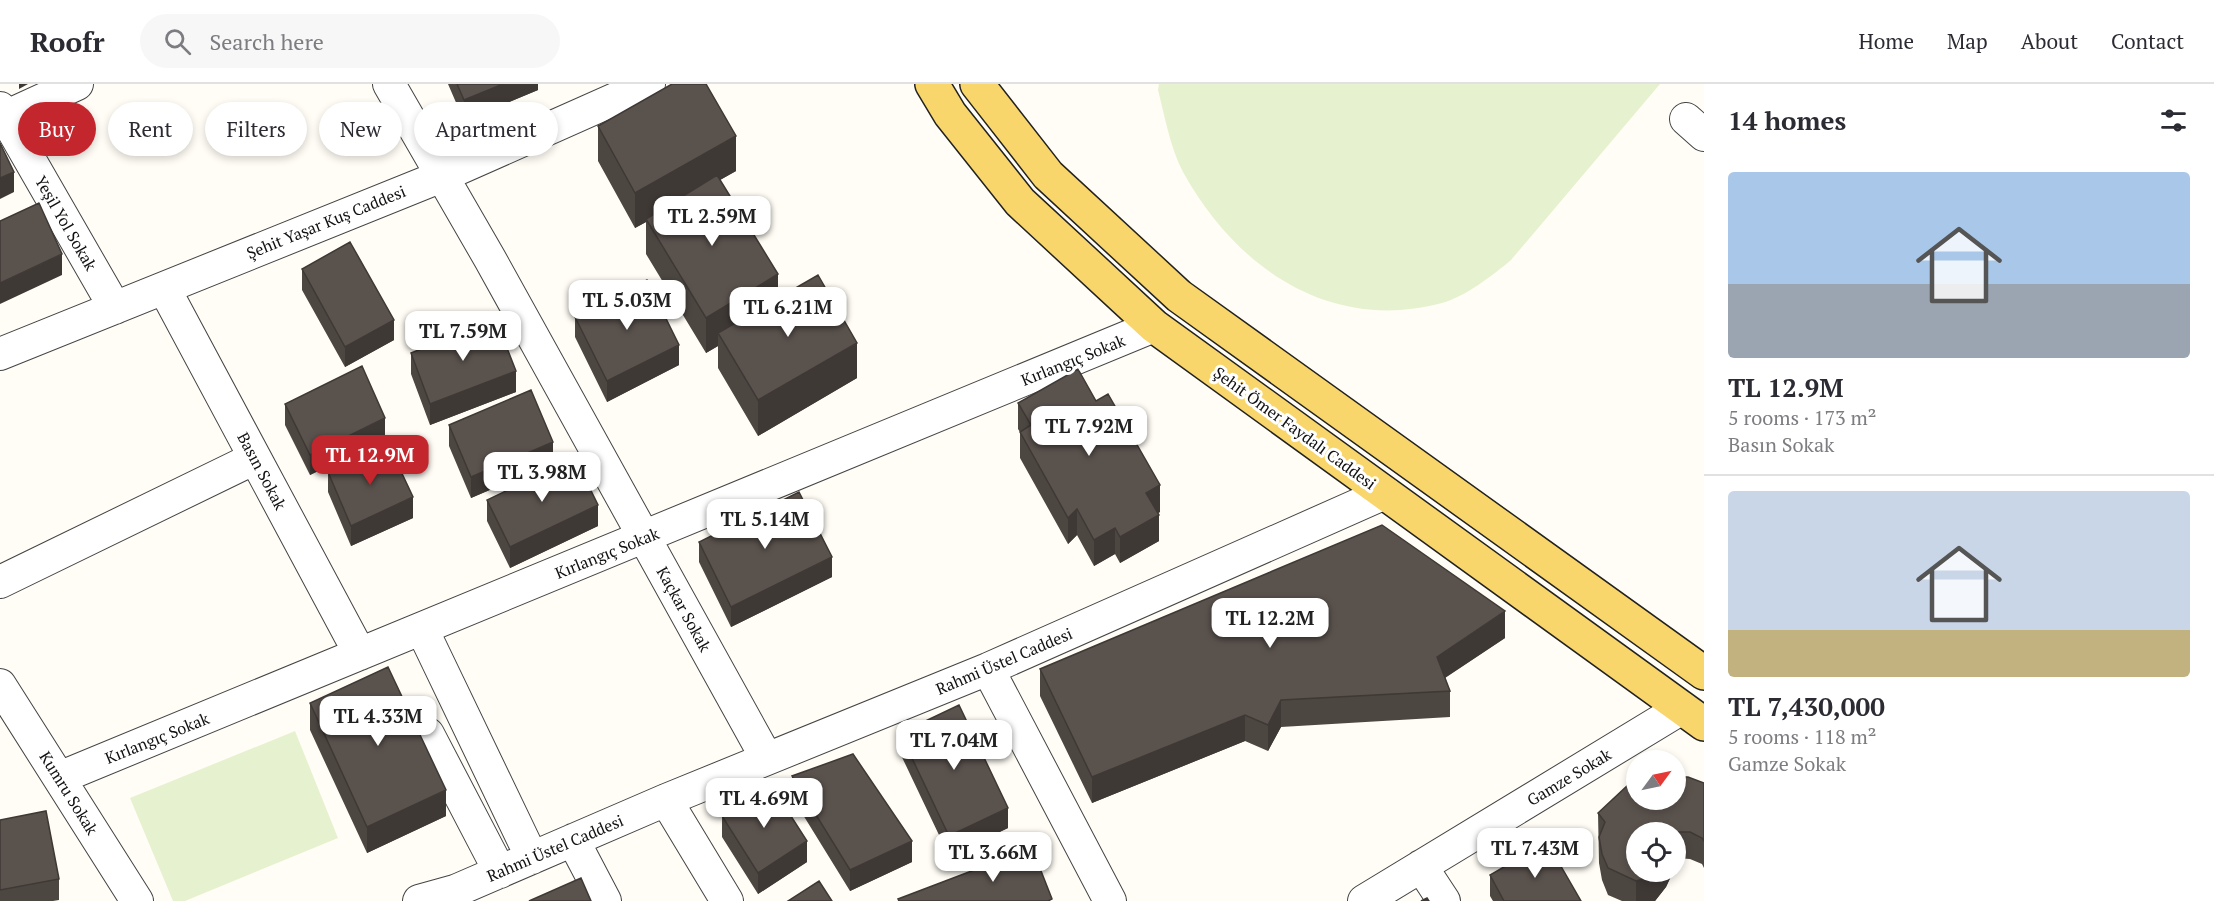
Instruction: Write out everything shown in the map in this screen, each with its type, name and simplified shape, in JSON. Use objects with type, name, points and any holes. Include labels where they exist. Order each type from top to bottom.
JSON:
[{"type":"main road","name":"Şehit Ömer Faydalı Caddesi","points":[[932,84],[950,114],[1020,202],[1154,326],[1385,493],[1697,708]]},
{"type":"main road","points":[[977,84],[1048,175],[1179,296],[1704,673]]},
{"type":"street","points":[[3,112],[77,84]]},
{"type":"street","name":"Kaçkar Sokak","points":[[389,84],[767,759]]},
{"type":"street","name":"Şehit Yaşar Kuş Caddesi","points":[[0,354],[442,176],[650,84]]},
{"type":"street","name":"Yeşil Yol Sokak","points":[[3,112],[115,308]]},
{"type":"street","name":"Basın Sokak","points":[[164,288],[360,654]]},
{"type":"street","name":"Kırlangıç Sokak","points":[[59,778],[1154,326]]},
{"type":"street","points":[[0,582],[255,458]]},
{"type":"street","name":"Rahmi Üstel Caddesi","points":[[419,901],[455,891],[666,800],[988,669],[1385,493]]},
{"type":"street","points":[[422,629],[532,858]]},
{"type":"street","points":[[988,669],[1110,901]]},
{"type":"street","name":"Kumru Sokak","points":[[0,686],[137,901]]},
{"type":"street","name":"Gamze Sokak","points":[[1364,901],[1697,708]]},
{"type":"street","points":[[428,734],[500,872]]},
{"type":"street","points":[[666,800],[727,901]]},
{"type":"street","points":[[573,840],[605,901]]},
{"type":"street","points":[[1421,866],[1444,901]]},
{"type":"green space","points":[[1159,84],[1660,84],[1511,260],[1460,296],[1442,303],[1401,310],[1362,309],[1325,300],[1290,285],[1259,264],[1230,237],[1205,206],[1178,162],[1158,90]]},
{"type":"green space","points":[[295,731],[338,838],[185,901],[173,901],[130,798]]},
{"type":"building","points":[[457,84],[503,84],[464,100]]},
{"type":"building","points":[[672,84],[706,84],[736,136],[635,193],[598,126]]},
{"type":"building","points":[[0,143],[14,172],[0,178]]},
{"type":"building","points":[[717,175],[778,274],[706,318],[646,219]]},
{"type":"building","points":[[39,203],[62,254],[0,283],[0,221]]},
{"type":"building","points":[[350,242],[394,320],[345,347],[302,269]]},
{"type":"building","points":[[818,275],[857,343],[758,400],[718,333]]},
{"type":"building","points":[[647,280],[679,345],[607,381],[575,317]]},
{"type":"building","points":[[496,320],[516,371],[430,404],[411,353]]},
{"type":"building","points":[[362,366],[385,418],[310,455],[285,404]]},
{"type":"building","points":[[1078,369],[1096,401],[1108,394],[1160,485],[1146,493],[1159,515],[1120,537],[1115,528],[1094,540],[1077,509],[1068,518],[1020,432],[1031,425],[1018,403]]},
{"type":"building","points":[[531,390],[553,442],[471,477],[449,425]]},
{"type":"building","points":[[390,448],[413,497],[351,526],[328,472]]},
{"type":"building","points":[[575,458],[598,505],[510,547],[487,500]]},
{"type":"building","points":[[799,492],[832,557],[731,607],[699,542]]},
{"type":"building","points":[[1382,525],[1505,611],[1437,657],[1450,691],[1281,700],[1268,725],[1245,715],[1092,777],[1040,669]]},
{"type":"building","points":[[388,667],[446,790],[367,827],[310,703]]},
{"type":"building","points":[[959,705],[1008,808],[949,836],[900,733]]},
{"type":"building","points":[[853,754],[912,841],[850,870],[792,776]]},
{"type":"building","points":[[1686,777],[1704,783],[1704,841],[1686,832],[1686,822],[1626,822],[1626,876],[1608,868],[1602,854],[1599,837],[1605,822],[1598,813],[1626,787],[1626,810],[1686,810]]},
{"type":"building","points":[[771,785],[807,841],[758,873],[722,816]]},
{"type":"building","points":[[46,811],[59,879],[0,890],[0,820]]},
{"type":"building","points":[[1547,842],[1581,901],[1504,901],[1490,875]]},
{"type":"building","points":[[1032,848],[1052,899],[1048,901],[899,901],[898,899]]},
{"type":"building","points":[[581,878],[591,901],[529,901]]},
{"type":"building","points":[[819,881],[832,901],[788,901]]}]
